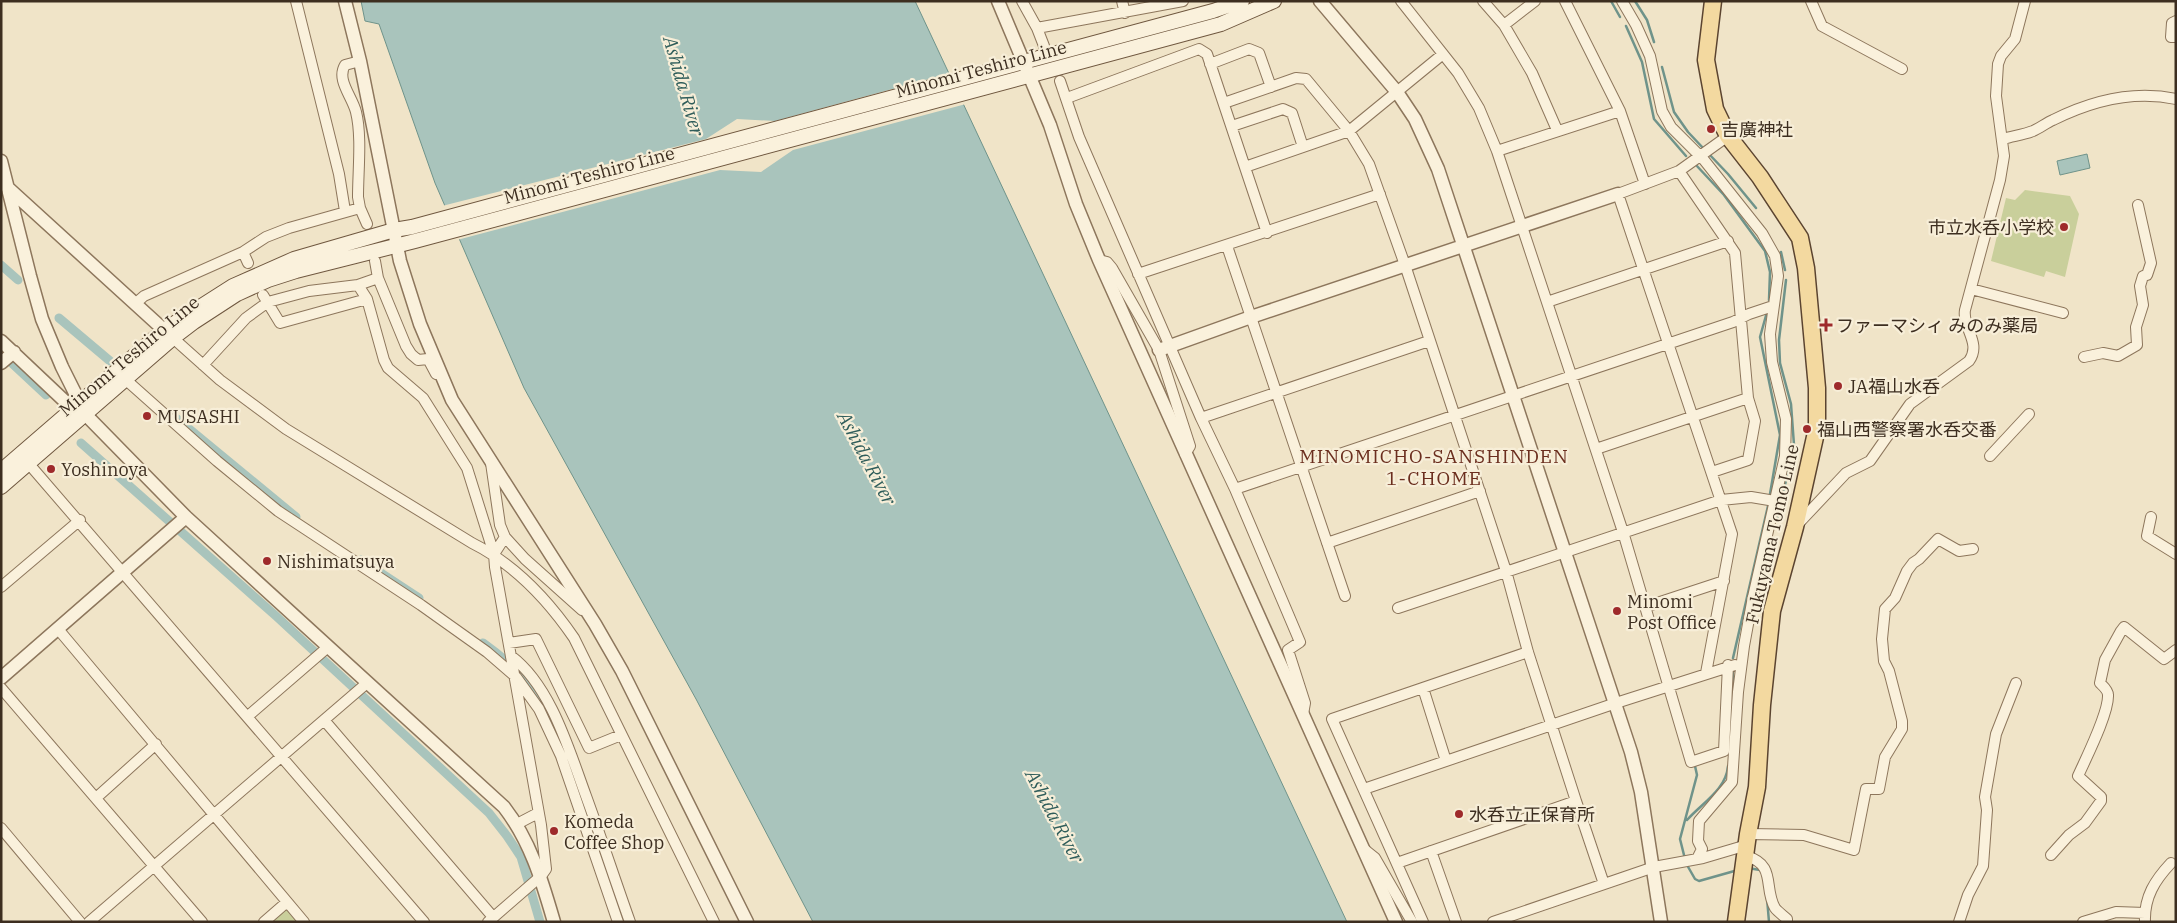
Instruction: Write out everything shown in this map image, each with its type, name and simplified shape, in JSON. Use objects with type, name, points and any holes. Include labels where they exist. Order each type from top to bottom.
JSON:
[{"type":"main road","name":"Minomi Teshiro Line","points":[[1,487],[86,414],[169,334],[194,322],[237,294],[268,280],[296,271],[415,241],[1007,75],[1242,1]]},
{"type":"main road","name":"Minomi Teshiro Line","points":[[1027,69],[1221,24],[1274,1]]},
{"type":"main road","name":"Fukuyama Tomo Line","points":[[1713,1],[1706,60],[1715,109],[1728,136],[1760,177],[1800,238],[1806,268],[1818,388],[1817,428],[1795,527],[1772,611],[1762,705],[1757,787],[1736,922]]},
{"type":"main road","name":"Minomi Teshiro Line","points":[[1,471],[76,404],[233,286],[265,270],[294,259],[394,230],[412,227],[1007,75]]},
{"type":"street","points":[[296,1],[339,174],[345,211]]},
{"type":"street","points":[[345,1],[360,61],[398,244],[400,262],[410,296],[452,400]]},
{"type":"street","points":[[998,1],[1050,124],[1076,204],[1100,260],[1185,454],[1396,922]]},
{"type":"street","points":[[1022,1],[1044,46]]},
{"type":"street","points":[[1122,1],[1125,13]]},
{"type":"street","points":[[1036,28],[1183,1]]},
{"type":"street","points":[[1320,1],[1397,92],[1415,119],[1438,170],[1616,703],[1641,792],[1661,922]]},
{"type":"street","points":[[1401,1],[1458,73],[1479,108],[1496,151],[1623,532],[1691,762],[1724,751],[1732,665],[1744,646]]},
{"type":"street","points":[[1483,1],[1504,26],[1532,73],[1557,130]]},
{"type":"street","points":[[1504,26],[1534,1]]},
{"type":"street","points":[[1565,1],[1586,39],[1620,110],[1645,184]]},
{"type":"street","points":[[1622,1],[1636,25],[1650,56],[1662,111],[1671,127],[1705,153],[1762,233],[1775,256],[1778,276],[1770,334],[1772,362],[1786,419],[1785,456],[1744,646],[1738,692],[1732,782],[1700,822],[1698,841],[1702,849],[1698,857]]},
{"type":"street","points":[[1810,1],[1822,26],[1902,69]]},
{"type":"street","points":[[1795,527],[1846,473],[1870,461],[1910,404],[1969,361],[1973,355],[1975,350],[1964,315],[2000,180],[2004,156],[1996,96],[1996,74],[2000,56],[2015,39],[2025,1]]},
{"type":"street","points":[[2176,21],[2172,23],[2171,37],[2176,37]]},
{"type":"street","points":[[1067,98],[1199,49],[1207,54],[1267,233]]},
{"type":"street","points":[[1210,64],[1249,49],[1258,53],[1271,87]]},
{"type":"street","points":[[1246,167],[1349,131],[1443,54]]},
{"type":"street","points":[[360,61],[345,65],[342,71],[342,79],[356,113],[360,208],[367,224]]},
{"type":"street","points":[[1224,103],[1296,78],[1306,80],[1349,131],[1369,164],[1405,265],[1480,491],[1506,571],[1528,652],[1604,884]]},
{"type":"street","points":[[1060,81],[1079,137],[1138,274],[1164,348],[1190,446],[1185,454]]},
{"type":"street","points":[[2003,138],[2033,131],[2078,109],[2119,97],[2159,95],[2176,99]]},
{"type":"street","points":[[1232,126],[1282,110],[1292,113],[1303,147]]},
{"type":"street","points":[[1496,151],[1620,110]]},
{"type":"street","points":[[1164,348],[1645,184],[1679,171],[1728,136]]},
{"type":"street","points":[[1,161],[5,186],[42,319],[76,404]]},
{"type":"street","points":[[1679,171],[1735,254],[1748,398],[1755,420],[1748,460],[1712,472]]},
{"type":"street","points":[[5,186],[220,380],[286,429],[472,543],[494,554],[531,587],[563,622],[574,638],[714,922]]},
{"type":"street","points":[[1138,274],[1267,233],[1380,194]]},
{"type":"street","points":[[1618,194],[1732,534],[1706,673]]},
{"type":"street","points":[[2084,357],[2103,353],[2118,356],[2137,345],[2136,327],[2143,305],[2140,286],[2143,276],[2147,275],[2151,264],[2138,205]]},
{"type":"street","points":[[136,303],[144,296],[243,252],[266,237],[345,211],[360,208]]},
{"type":"street","points":[[1547,302],[1728,241]]},
{"type":"street","points":[[1227,246],[1345,596]]},
{"type":"street","points":[[243,252],[248,263]]},
{"type":"street","points":[[1100,260],[1106,262],[1112,268],[1164,348],[1235,489],[1300,642],[1288,650],[1305,703],[1303,714]]},
{"type":"street","points":[[375,261],[378,278],[406,346],[418,360],[428,359],[452,400],[595,624],[622,672],[747,922]]},
{"type":"street","points":[[203,365],[265,298],[358,285],[378,278]]},
{"type":"street","points":[[324,720],[490,919],[541,876],[546,869],[494,554],[467,468],[423,398],[388,368],[384,360],[367,298],[358,285]]},
{"type":"street","points":[[1971,289],[2063,313]]},
{"type":"street","points":[[265,298],[280,323],[367,298]]},
{"type":"street","points":[[1235,489],[1669,343],[1770,307]]},
{"type":"street","points":[[1,341],[76,404],[186,517],[498,801],[517,824],[529,847],[541,876],[554,922]]},
{"type":"street","points":[[1200,418],[1429,342]]},
{"type":"street","points":[[1,363],[14,352]]},
{"type":"street","points":[[124,379],[217,461],[278,511],[421,605],[487,652],[515,675],[539,708],[561,756],[618,922]]},
{"type":"street","points":[[1596,448],[1748,398]]},
{"type":"street","points":[[1990,456],[2029,414]]},
{"type":"street","points":[[491,460],[500,525],[505,537],[525,559],[595,624]]},
{"type":"street","points":[[29,464],[80,520],[424,922]]},
{"type":"street","points":[[1327,543],[1480,491]]},
{"type":"street","points":[[1398,608],[1721,500],[1750,497],[1775,502]]},
{"type":"street","points":[[1,678],[186,517]]},
{"type":"street","points":[[2151,517],[2147,536],[2176,554]]},
{"type":"street","points":[[1,587],[80,520]]},
{"type":"street","points":[[494,554],[505,537]]},
{"type":"street","points":[[1493,922],[1654,867],[1698,857],[1746,854],[1804,835],[1854,850],[1866,789],[1879,789],[1885,757],[1902,729],[1902,721],[1890,671],[1884,661],[1882,639],[1885,609],[1895,598],[1907,570],[1938,539],[1959,551],[1973,549]]},
{"type":"street","points":[[1645,608],[1724,581]]},
{"type":"street","points":[[2052,855],[2068,835],[2085,823],[2101,801],[2101,796],[2078,776],[2102,717],[2108,696],[2107,690],[2100,683],[2105,660],[2121,631],[2124,627],[2164,659],[2176,650]]},
{"type":"street","points":[[58,629],[304,922]]},
{"type":"street","points":[[509,643],[536,639],[589,748],[621,735]]},
{"type":"street","points":[[248,716],[328,647]]},
{"type":"street","points":[[1423,922],[1332,719],[1528,652]]},
{"type":"street","points":[[511,659],[520,663],[554,714],[630,922]]},
{"type":"street","points":[[1364,789],[1732,665]]},
{"type":"street","points":[[1732,665],[1738,692]]},
{"type":"street","points":[[89,922],[367,683]]},
{"type":"street","points":[[1959,922],[1968,896],[1984,866],[1988,810],[1985,797],[1996,734],[2016,683]]},
{"type":"street","points":[[1,688],[202,922]]},
{"type":"street","points":[[1423,688],[1446,761]]},
{"type":"street","points":[[96,798],[156,744]]},
{"type":"street","points":[[1397,862],[1576,802]]},
{"type":"street","points":[[517,824],[538,813]]},
{"type":"street","points":[[1,828],[80,922]]},
{"type":"street","points":[[1364,850],[1375,858],[1412,922]]},
{"type":"street","points":[[1431,851],[1456,922]]},
{"type":"street","points":[[1746,854],[1762,864],[1768,873],[1770,893],[1776,909],[1787,919],[1787,922]]},
{"type":"street","points":[[2083,922],[2116,912],[2145,917],[2152,886],[2171,862]]},
{"type":"street","points":[[264,922],[287,902]]},
{"type":"green space","points":[[2025,190],[2070,196],[2079,214],[2065,277],[2046,271],[2044,277],[1991,261],[2006,198],[2015,200]]},
{"type":"green space","points":[[286,908],[297,922],[265,922]]},
{"type":"water","name":"Ashida River","points":[[361,1],[915,1],[1347,922],[813,922],[696,699],[524,388],[435,183],[379,24],[365,21]]},
{"type":"water","points":[[2087,154],[2090,168],[2060,175],[2057,161]]},
{"type":"pier","points":[[951,73],[966,104],[793,150],[761,172],[720,170],[457,240],[442,206],[706,139],[737,119],[775,121]]},
{"type":"waterway","points":[[1611,1],[1620,17]]},
{"type":"waterway","points":[[1635,1],[1647,20],[1654,42]]},
{"type":"waterway","points":[[1626,26],[1642,62],[1654,119],[1686,156]]},
{"type":"waterway","points":[[1662,67],[1674,112],[1688,132],[1704,149]]},
{"type":"waterway","points":[[1708,153],[1756,208]]},
{"type":"waterway","points":[[1696,165],[1724,195],[1765,251],[1770,272],[1769,300]]},
{"type":"waterway","points":[[1781,252],[1785,270]]},
{"type":"waterway","points":[[1,265],[18,280]]},
{"type":"waterway","points":[[1777,520],[1794,445],[1791,404],[1780,363],[1779,340],[1786,280]]},
{"type":"waterway","points":[[1767,312],[1760,337],[1780,435],[1770,494]]},
{"type":"waterway","points":[[59,318],[110,361]]},
{"type":"waterway","points":[[1,353],[46,395]]},
{"type":"waterway","points":[[171,414],[296,517]]},
{"type":"waterway","points":[[81,443],[276,616],[489,813],[521,857],[540,922]]},
{"type":"waterway","points":[[1733,658],[1768,506]]},
{"type":"waterway","points":[[361,560],[419,598]]},
{"type":"waterway","points":[[483,643],[504,659],[532,687],[547,709],[553,722]]},
{"type":"waterway","points":[[1731,721],[1733,672]]},
{"type":"waterway","points":[[1685,859],[1680,839],[1697,775],[1695,766]]},
{"type":"waterway","points":[[1687,820],[1718,789],[1723,782],[1728,766]]},
{"type":"waterway","points":[[586,811],[620,907]]},
{"type":"waterway","points":[[1687,865],[1695,879],[1699,881],[1738,870]]},
{"type":"waterway","points":[[1748,868],[1760,870]]},
{"type":"waterway","points":[[1767,898],[1769,922]]},
{"type":"place","name":"吉廣神社","points":[[1711,129]]},
{"type":"place","name":"市立水呑小学校","points":[[2064,227]]},
{"type":"place","name":"ファーマシィ みのみ薬局","points":[[1826,325]]},
{"type":"place","name":"JA福山水呑","points":[[1838,386]]},
{"type":"place","name":"MUSASHI","points":[[147,416]]},
{"type":"place","name":"福山西警察署水呑交番","points":[[1807,429]]},
{"type":"place","name":"Yoshinoya","points":[[51,469]]},
{"type":"place","name":"Nishimatsuya","points":[[267,561]]},
{"type":"place","name":"Minomi Post Office","points":[[1617,611]]},
{"type":"place","name":"水呑立正保育所","points":[[1459,814]]},
{"type":"place","name":"Komeda Coffee Shop","points":[[554,831]]},
{"type":"district","name":"MINOMICHO-SANSHINDEN 1-CHOME","points":[[1434,467]]}]
